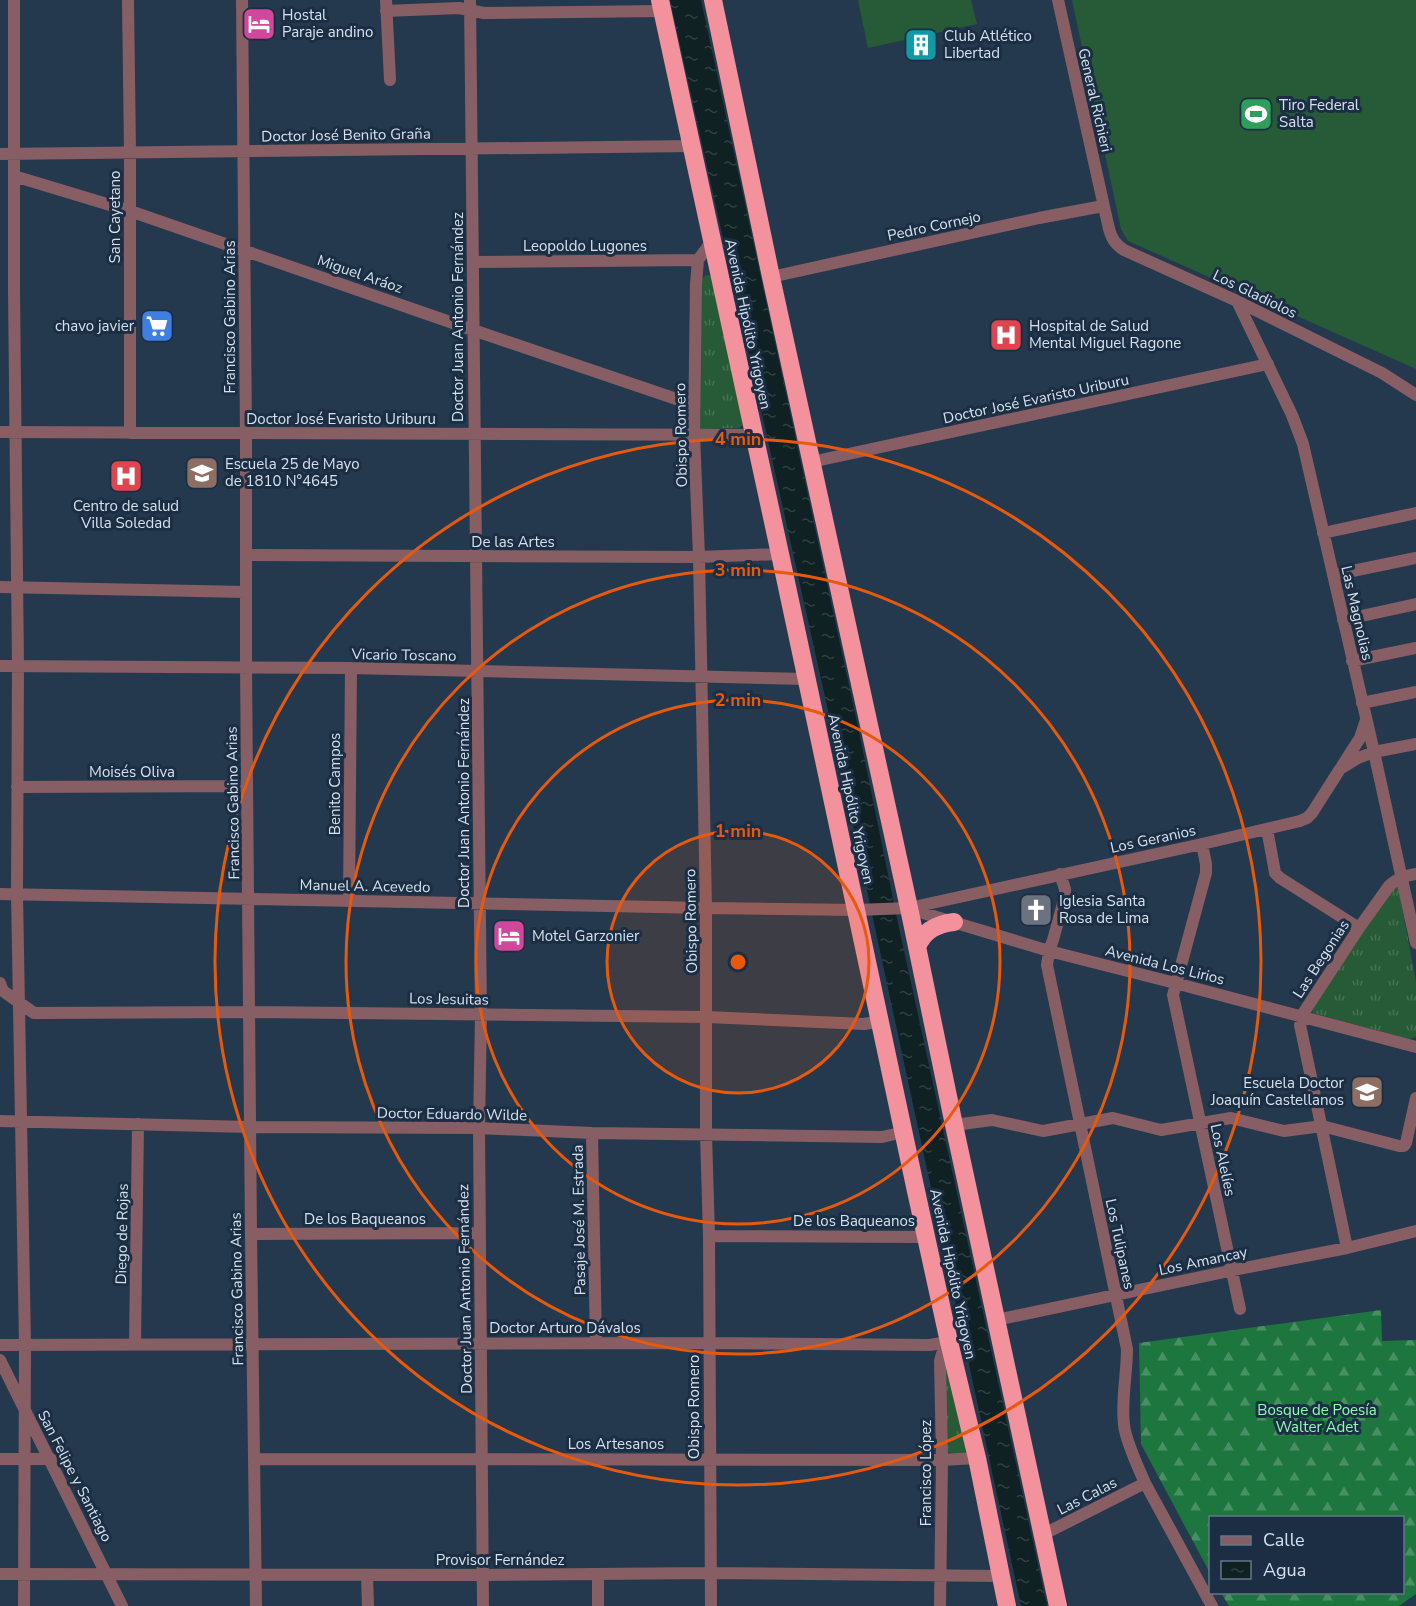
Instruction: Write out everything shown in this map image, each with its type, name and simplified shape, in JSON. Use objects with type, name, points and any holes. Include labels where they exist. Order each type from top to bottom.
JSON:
[{"type":"highway","points":[[713,0],[1058,1606]]},
{"type":"highway","name":"Avenida Hipólito Yrigoyen","points":[[661,6],[926,1237],[977,1458],[1007,1606]]},
{"type":"highway","points":[[917,947],[921,937],[927,932],[942,924],[954,922]]},
{"type":"street","points":[[15,0],[17,894],[25,1345],[24,1606]]},
{"type":"street","name":"San Cayetano","points":[[128,0],[130,434]]},
{"type":"street","name":"Francisco Gabino Arias","points":[[242,0],[247,786],[256,1606]]},
{"type":"street","name":"General Richieri","points":[[1058,0],[1103,206]]},
{"type":"street","points":[[390,80],[386,5],[459,8],[470,5],[484,13],[661,6]]},
{"type":"street","name":"Doctor Juan Antonio Fernández","points":[[470,5],[481,1015],[479,1128],[483,1606]]},
{"type":"street","name":"Doctor José Benito Graña","points":[[0,154],[692,146]]},
{"type":"street","name":"Miguel Aráoz","points":[[14,176],[130,210],[694,405]]},
{"type":"street","name":"Pedro Cornejo","points":[[771,277],[1103,206]]},
{"type":"street","name":"Los Gladiolos","points":[[1103,206],[1112,239],[1124,250],[1237,301],[1382,372],[1416,395]]},
{"type":"street","points":[[698,260],[712,241]]},
{"type":"street","name":"Leopoldo Lugones","points":[[473,262],[698,260]]},
{"type":"street","name":"Obispo Romero","points":[[698,260],[694,434],[699,557],[706,908],[711,1606]]},
{"type":"street","points":[[0,291],[14,291]]},
{"type":"street","name":"Las Magnolias","points":[[1237,301],[1301,436],[1416,943]]},
{"type":"street","name":"Doctor José Evaristo Uriburu","points":[[811,462],[1268,364]]},
{"type":"street","name":"Doctor José Evaristo Uriburu","points":[[0,432],[754,435]]},
{"type":"street","points":[[1323,533],[1416,513]]},
{"type":"street","name":"De las Artes","points":[[246,555],[699,557],[780,554]]},
{"type":"street","points":[[1333,575],[1416,558]]},
{"type":"street","points":[[0,587],[246,592]]},
{"type":"street","points":[[1343,620],[1416,604]]},
{"type":"street","points":[[1352,661],[1416,648]]},
{"type":"street","name":"Vicario Toscano","points":[[0,666],[478,671],[806,679]]},
{"type":"street","name":"Benito Campos","points":[[349,900],[351,669]]},
{"type":"street","points":[[1362,703],[1416,692]]},
{"type":"street","points":[[1340,769],[1360,738],[1366,719]]},
{"type":"street","name":"Los Geranios","points":[[909,908],[1300,821],[1312,813],[1340,769],[1374,752],[1416,744]]},
{"type":"street","name":"Moisés Oliva","points":[[17,787],[247,786]]},
{"type":"street","points":[[1267,829],[1275,873],[1359,928]]},
{"type":"street","name":"Los Alelíes","points":[[1202,844],[1206,873],[1173,995],[1240,1309]]},
{"type":"street","points":[[1402,877],[1416,873]]},
{"type":"street","name":"Los Tulipanes","points":[[1060,874],[1065,896],[1047,965],[1127,1349],[1124,1430],[1145,1483],[1212,1606]]},
{"type":"street","name":"Las Begonias","points":[[1347,1248],[1300,1029],[1302,1017],[1359,928],[1389,886],[1402,877]]},
{"type":"street","name":"Manuel A. Acevedo","points":[[0,894],[706,908],[857,910],[909,908]]},
{"type":"street","name":"Avenida Los Lirios","points":[[909,908],[1049,951],[1416,1047]]},
{"type":"street","points":[[0,983],[3,992],[19,1003]]},
{"type":"street","name":"Los Jesuitas","points":[[19,1003],[34,1012],[707,1017],[864,1024],[881,1021]]},
{"type":"street","points":[[954,1125],[992,1120],[1043,1131],[1113,1118],[1161,1130],[1231,1118],[1284,1131],[1322,1126],[1404,1146],[1416,1098]]},
{"type":"street","name":"Doctor Eduardo Wilde","points":[[0,1121],[882,1137],[904,1132]]},
{"type":"street","name":"Diego de Rojas","points":[[135,1345],[138,1124]]},
{"type":"street","name":"Pasaje José M. Estrada","points":[[592,1132],[596,1343]]},
{"type":"street","name":"Los Amancay","points":[[996,1320],[1347,1248],[1416,1231]]},
{"type":"street","name":"De los Baqueanos","points":[[251,1234],[480,1233]]},
{"type":"street","name":"De los Baqueanos","points":[[709,1236],[926,1237]]},
{"type":"street","name":"Doctor Arturo Dávalos","points":[[0,1345],[481,1343],[929,1345],[949,1342]]},
{"type":"street","name":"Francisco López","points":[[940,1606],[942,1460],[940,1361],[949,1342]]},
{"type":"street","name":"San Felipe y Santiago","points":[[0,1360],[122,1606]]},
{"type":"street","name":"Los Artesanos","points":[[254,1459],[942,1460],[977,1458]]},
{"type":"street","points":[[0,1459],[51,1460]]},
{"type":"street","name":"Las Calas","points":[[1042,1535],[1145,1483]]},
{"type":"street","name":"Provisor Fernández","points":[[0,1574],[710,1573],[1000,1576]]},
{"type":"street","points":[[598,1574],[598,1606]]},
{"type":"street","points":[[368,1575],[368,1606]]},
{"type":"green space","points":[[858,0],[971,0],[977,24],[868,48]]},
{"type":"green space","name":"Tiro Federal Salta","points":[[1072,0],[1416,0],[1416,369],[1128,241],[1121,229]]},
{"type":"green space","points":[[706,275],[711,276],[746,422],[739,428],[698,429],[702,279]]},
{"type":"green space","points":[[1398,886],[1416,982],[1416,1037],[1409,1039],[1313,1013],[1312,1009],[1392,888]]},
{"type":"green space","name":"Bosque de Poesía Walter Adet","points":[[1381,1310],[1382,1341],[1416,1340],[1416,1594],[1399,1606],[1229,1606],[1222,1594],[1404,1594],[1404,1516],[1209,1516],[1209,1571],[1141,1444],[1139,1343]]},
{"type":"green space","points":[[948,1354],[970,1451],[961,1454],[945,1452],[943,1366]]},
{"type":"water","points":[[670,0],[701,0],[898,923],[1047,1606],[1021,1606],[833,733]]},
{"type":"place","name":"Hostal Paraje andino","points":[[259,24]]},
{"type":"place","name":"Club Atlético Libertad","points":[[921,45]]},
{"type":"place","name":"Tiro Federal Salta","points":[[1256,114]]},
{"type":"place","name":"chavo javier","points":[[157,326]]},
{"type":"place","name":"Hospital de Salud Mental Miguel Ragone","points":[[1006,335]]},
{"type":"place","name":"Escuela 25 de Mayo de 1810 N°4645","points":[[202,473]]},
{"type":"place","name":"Centro de salud Villa Soledad","points":[[126,476]]},
{"type":"place","name":"Iglesia Santa Rosa de Lima","points":[[1036,910]]},
{"type":"place","name":"Motel Garzonier","points":[[509,936]]},
{"type":"place","name":"Escuela Doctor Joaquín Castellanos","points":[[1367,1092]]}]
